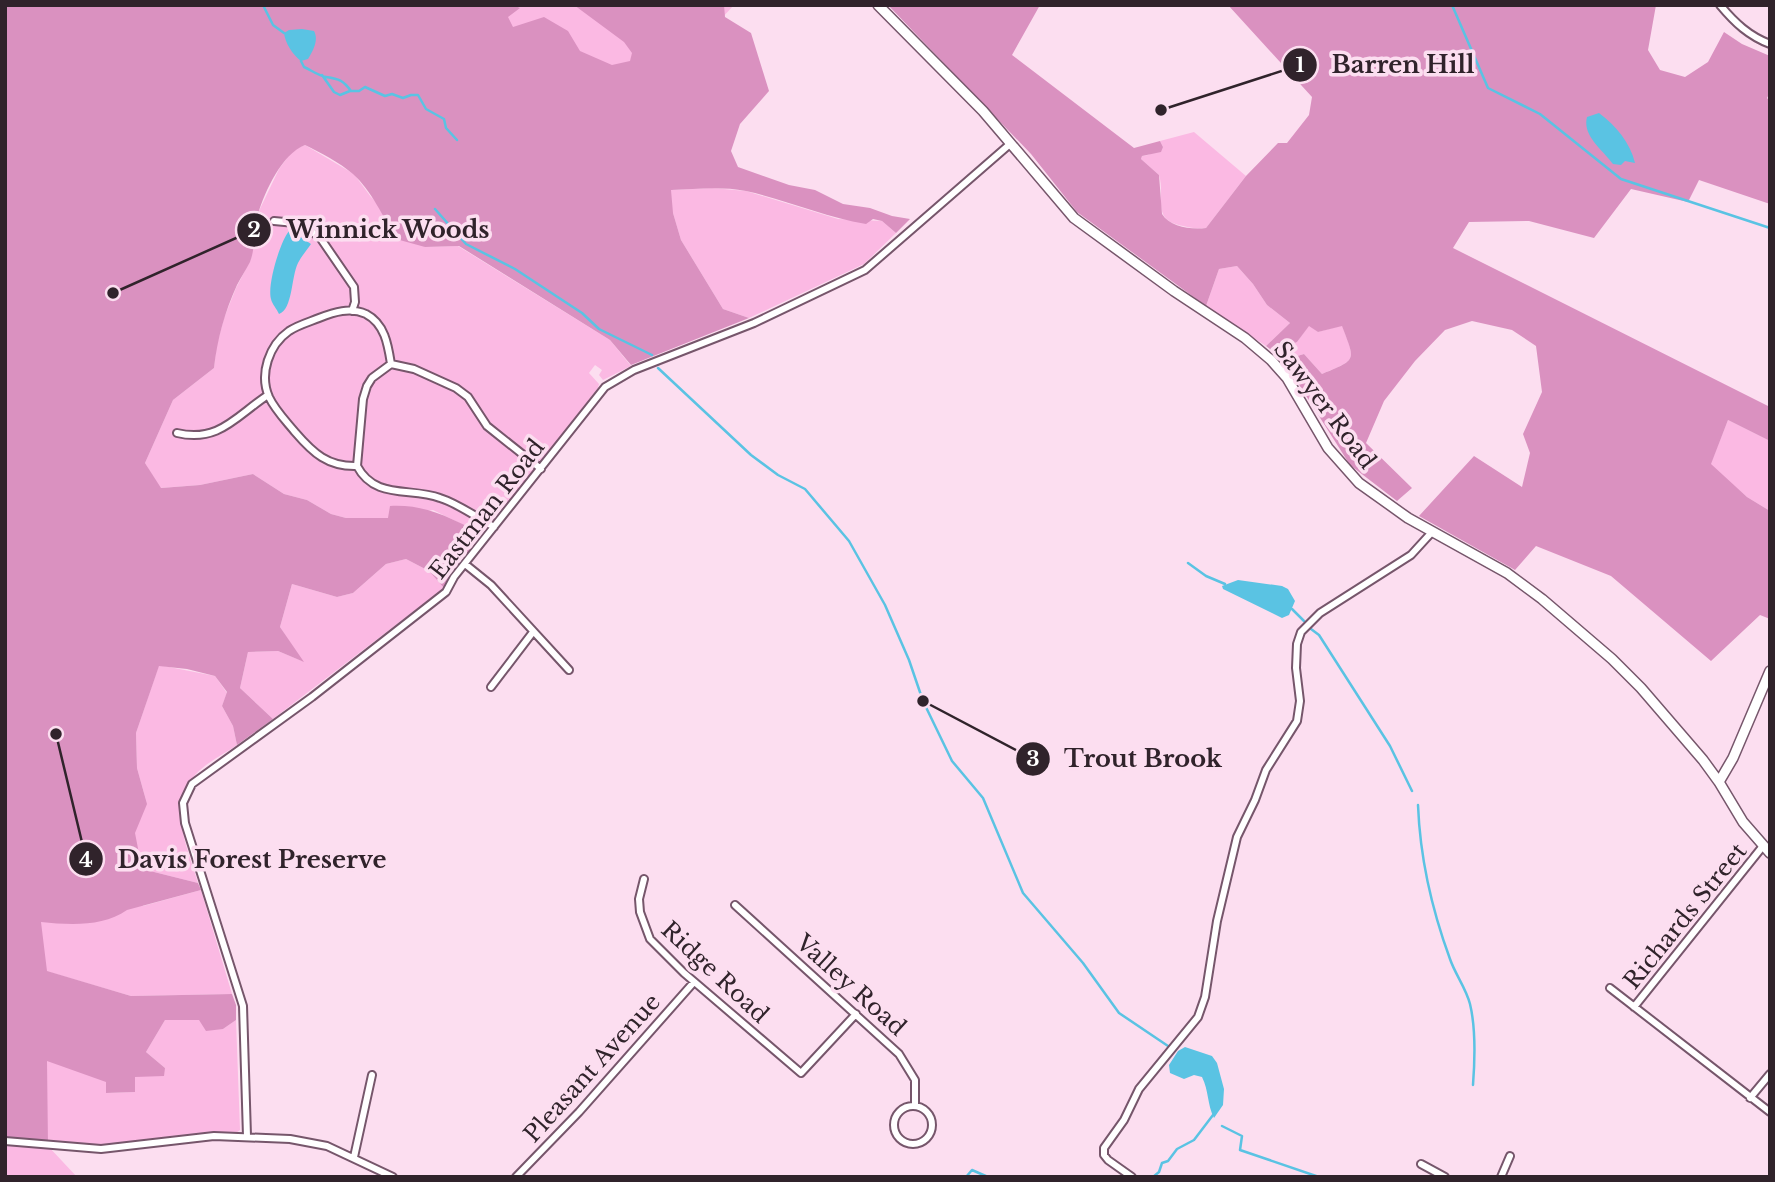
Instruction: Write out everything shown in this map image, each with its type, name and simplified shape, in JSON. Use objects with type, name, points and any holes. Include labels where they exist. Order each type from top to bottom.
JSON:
[{"type":"street","name":"Sawyer Road","points":[[878,5],[983,111],[1074,218],[1174,291],[1245,338],[1271,360],[1287,378],[1312,424],[1342,466],[1372,494],[1432,532],[1507,573],[1581,631],[1641,688],[1720,783],[1742,822],[1766,850]]},
{"type":"street","points":[[1720,5],[1736,24],[1756,39],[1770,44]]},
{"type":"street","name":"Eastman Road","points":[[247,1136],[243,1006],[184,823],[182,810],[185,796],[192,784],[312,697],[446,592],[454,577],[605,387],[634,370],[754,323],[865,270],[1010,144]]},
{"type":"street","points":[[274,221],[295,223],[319,236],[354,287],[355,302],[352,310]]},
{"type":"street","points":[[357,466],[344,467],[327,462],[312,452],[268,395],[266,366],[275,345],[291,330],[337,312],[352,310],[367,315],[380,326],[386,338],[391,365]]},
{"type":"street","points":[[494,527],[440,498],[427,494],[395,493],[373,486],[357,466],[363,399],[372,378],[391,365],[414,369],[456,388],[468,397],[487,426],[541,469]]},
{"type":"street","points":[[177,433],[189,436],[209,435],[229,424],[268,395]]},
{"type":"street","points":[[1132,1177],[1108,1160],[1104,1155],[1104,1148],[1124,1120],[1139,1089],[1198,1017],[1205,997],[1220,908],[1237,837],[1266,770],[1297,721],[1300,701],[1296,668],[1297,644],[1301,632],[1320,613],[1411,555],[1432,532]]},
{"type":"street","points":[[465,564],[491,585],[569,670]]},
{"type":"street","points":[[491,687],[533,632]]},
{"type":"street","points":[[1720,783],[1770,671]]},
{"type":"street","name":"Richards Street","points":[[1634,1007],[1766,850]]},
{"type":"street","name":"Ridge Road","points":[[644,879],[639,899],[641,919],[655,945],[694,982],[801,1073],[856,1014]]},
{"type":"street","name":"Valley Road","points":[[736,905],[900,1054],[915,1080],[915,1106]]},
{"type":"street","name":"Pleasant Avenue","points":[[516,1177],[571,1121],[694,982]]},
{"type":"street","points":[[1609,988],[1770,1112]]},
{"type":"street","points":[[1750,1098],[1770,1074]]},
{"type":"street","points":[[354,1157],[372,1075]]},
{"type":"street","name":"Valley Road","points":[[915,1106],[927,1112],[930,1117],[930,1131],[922,1142],[914,1144],[898,1137],[894,1122],[900,1111],[915,1106]]},
{"type":"street","points":[[5,1141],[101,1149],[215,1136],[247,1136],[327,1146],[393,1177]]},
{"type":"street","points":[[1501,1177],[1510,1156]]},
{"type":"street","points":[[1421,1164],[1445,1177]]},
{"type":"shaded area","points":[[5,5],[734,5],[639,107],[673,190],[713,188],[746,191],[838,219],[882,221],[896,233],[864,264],[749,318],[723,309],[681,240],[673,213],[308,94],[111,374],[99,653],[147,804],[137,768],[136,733],[159,665],[215,676],[227,693],[222,706],[233,726],[237,745],[196,774],[187,786],[182,800],[182,827],[198,883],[142,869],[141,860],[143,906],[201,890],[232,994],[131,996],[49,972],[107,1082],[107,1093],[135,1092],[135,1077],[165,1068],[146,1052],[165,1020],[199,1020],[223,1029],[236,1020],[240,1130],[236,1133],[213,1133],[121,1144],[48,1146],[77,1177],[5,1177]]},
{"type":"shaded area","points":[[5,5],[513,5],[520,8],[508,17],[513,27],[544,17],[568,31],[580,51],[612,65],[630,61],[632,53],[624,42],[574,5],[724,5],[725,17],[751,33],[769,91],[740,124],[731,151],[738,167],[789,185],[815,190],[843,204],[910,219],[896,233],[882,221],[873,219],[866,224],[851,221],[737,189],[671,190],[673,213],[681,240],[723,309],[749,318],[631,365],[610,340],[459,246],[425,247],[396,239],[366,188],[336,162],[305,145],[289,156],[270,184],[261,205],[256,220],[252,256],[225,315],[214,368],[173,400],[145,463],[161,488],[200,485],[253,474],[284,494],[307,500],[331,514],[346,518],[388,518],[390,506],[404,506],[429,510],[487,536],[444,588],[429,571],[406,559],[386,564],[353,593],[337,597],[292,584],[280,627],[304,662],[278,651],[248,652],[240,688],[273,719],[237,745],[233,726],[222,706],[227,692],[215,676],[159,666],[136,733],[137,768],[147,804],[135,833],[142,869],[198,883],[201,890],[127,910],[118,916],[97,922],[41,922],[47,971],[131,996],[232,994],[236,1005],[236,1020],[223,1029],[206,1031],[199,1020],[165,1020],[146,1052],[165,1068],[164,1076],[135,1077],[135,1092],[106,1093],[106,1082],[47,1061],[48,1146],[5,1141]]},
{"type":"shaded area","points":[[888,5],[1040,5],[1012,55],[1134,148],[1160,141],[1163,147],[1161,152],[1142,156],[1141,159],[1159,175],[1162,214],[1175,225],[1194,228],[1206,228],[1246,176],[1278,143],[1287,143],[1309,115],[1312,97],[1228,5],[1656,5],[1648,50],[1660,70],[1685,77],[1708,62],[1724,32],[1742,44],[1770,56],[1770,92],[1767,98],[1770,102],[1770,204],[1699,180],[1688,202],[1631,189],[1594,238],[1529,221],[1469,222],[1453,248],[1770,407],[1770,441],[1728,420],[1711,464],[1747,497],[1770,511],[1770,619],[1760,615],[1711,661],[1611,576],[1536,546],[1515,570],[1419,516],[1474,456],[1522,487],[1530,453],[1523,434],[1542,392],[1536,346],[1512,330],[1472,321],[1445,330],[1415,361],[1384,401],[1366,443],[1412,488],[1397,501],[1350,465],[1281,361],[1304,354],[1322,374],[1342,365],[1348,361],[1351,353],[1342,326],[1318,332],[1309,326],[1297,342],[1274,352],[1266,346],[1290,323],[1267,305],[1237,266],[1219,269],[1206,306],[1077,212],[1031,154]]},
{"type":"shaded area","points":[[1194,132],[1246,176],[1206,228],[1186,227],[1166,219],[1161,207],[1159,175],[1141,159],[1142,156],[1163,147],[1160,141]]},
{"type":"shaded area","points":[[305,145],[354,174],[371,197],[425,247],[458,246],[610,340],[631,366],[603,380],[599,375],[602,370],[595,365],[589,373],[599,384],[598,388],[484,535],[433,510],[388,518],[346,518],[331,514],[307,500],[284,494],[253,474],[200,485],[160,488],[145,463],[173,400],[214,368],[224,318],[251,259],[257,215],[279,169],[293,150]]},
{"type":"shaded area","points":[[1237,266],[1267,305],[1290,323],[1266,346],[1206,306],[1219,269]]},
{"type":"shaded area","points":[[1309,325],[1318,332],[1342,325],[1351,352],[1348,361],[1322,374],[1304,354],[1281,361],[1274,352],[1297,342]]},
{"type":"shaded area","points":[[1728,420],[1770,441],[1770,511],[1747,497],[1710,465]]},
{"type":"shaded area","points":[[406,559],[429,571],[444,588],[273,719],[240,688],[248,652],[278,651],[302,661],[280,627],[292,584],[337,597],[353,593],[386,564]]},
{"type":"water","points":[[302,29],[314,31],[316,42],[308,59],[301,61],[290,48],[284,33]]},
{"type":"water","points":[[1599,113],[1622,135],[1635,163],[1625,161],[1621,165],[1613,164],[1590,137],[1587,117]]},
{"type":"water","points":[[289,231],[311,244],[298,263],[287,306],[279,314],[272,303],[271,284],[278,254]]},
{"type":"water","points":[[1238,580],[1288,589],[1295,601],[1289,615],[1282,618],[1223,589],[1222,586]]},
{"type":"water","points":[[1185,1047],[1212,1056],[1217,1063],[1224,1089],[1223,1105],[1214,1118],[1202,1077],[1194,1075],[1184,1079],[1170,1073],[1169,1065],[1178,1051]]},
{"type":"waterway","points":[[263,5],[273,25],[284,33]]},
{"type":"waterway","points":[[1452,5],[1488,88],[1540,114],[1621,179],[1770,228]]},
{"type":"waterway","points":[[301,61],[304,67],[346,84],[351,91],[359,91],[365,87],[385,96],[392,94],[403,98],[418,95],[426,109],[444,119],[446,128],[457,140]]},
{"type":"waterway","points":[[322,75],[334,92],[340,95],[350,91]]},
{"type":"waterway","points":[[435,209],[466,244],[515,269],[582,313],[599,329],[652,355]]},
{"type":"waterway","points":[[658,368],[751,455],[778,475],[805,489],[849,541],[885,605],[923,701],[952,761],[983,798],[1023,893],[1083,963],[1119,1013],[1168,1046]]},
{"type":"waterway","points":[[1188,563],[1206,576],[1225,584]]},
{"type":"waterway","points":[[1292,609],[1304,621]]},
{"type":"waterway","points":[[1311,629],[1319,635],[1390,746],[1412,791]]},
{"type":"waterway","points":[[1418,805],[1421,844],[1432,902],[1450,959],[1466,992],[1472,1014],[1473,1085]]},
{"type":"waterway","points":[[1153,1177],[1159,1172],[1162,1163],[1168,1161],[1177,1149],[1194,1140],[1213,1115]]},
{"type":"waterway","points":[[1222,1126],[1242,1136],[1240,1150],[1319,1177]]},
{"type":"waterway","points":[[966,1177],[972,1170],[988,1177]]},
{"type":"place","name":"Barren Hill","points":[[1161,110]]},
{"type":"place","name":"Winnick Woods","points":[[113,293]]},
{"type":"place","name":"Trout Brook","points":[[923,701]]},
{"type":"place","name":"Davis Forest Preserve","points":[[56,734]]}]
